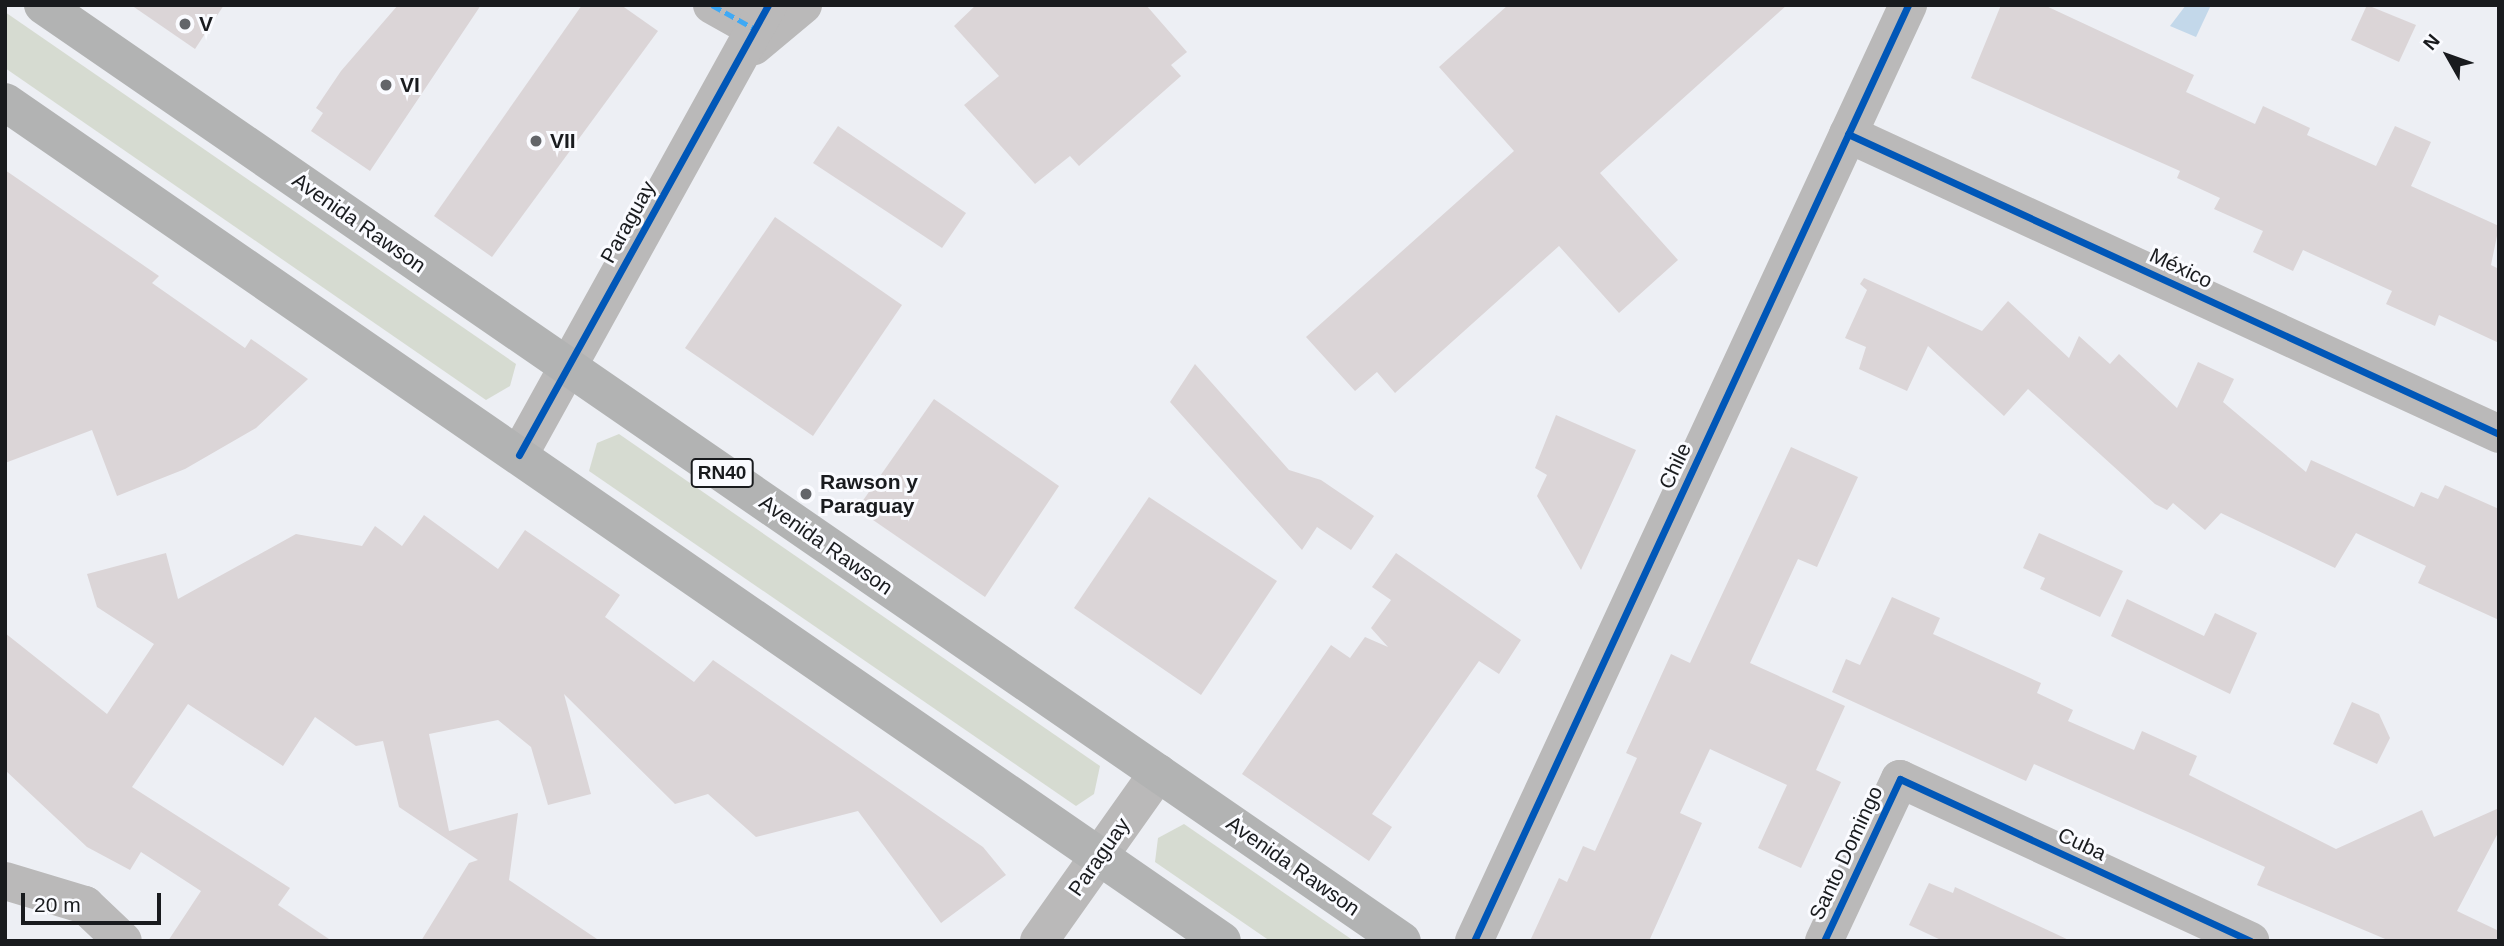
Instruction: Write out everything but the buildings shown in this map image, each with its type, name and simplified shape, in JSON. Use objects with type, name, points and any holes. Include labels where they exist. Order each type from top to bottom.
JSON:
[{"type":"main road","name":"Avenida Rawson","points":[[43,5],[1402,941]]},
{"type":"main road","points":[[5,102],[1222,941]]},
{"type":"street","points":[[712,5],[753,32]]},
{"type":"street","name":"Paraguay","points":[[519,455],[753,32],[803,5]]},
{"type":"street","name":"Chile","points":[[1474,941],[1908,5]]},
{"type":"street","name":"México","points":[[1848,134],[2499,434]]},
{"type":"street","name":"Paraguay","points":[[1039,941],[1158,773]]},
{"type":"street","name":"Santo Domingo","points":[[1824,941],[1900,779]]},
{"type":"street","name":"Cuba","points":[[1900,779],[2250,941]]},
{"type":"street","points":[[5,881],[85,905],[123,941]]},
{"type":"shaded area","points":[[5,12],[516,364],[510,386],[486,400],[5,68]]},
{"type":"shaded area","points":[[619,434],[1100,766],[1094,794],[1076,806],[589,471],[597,443]]},
{"type":"shaded area","points":[[1184,824],[1354,941],[1270,941],[1155,862],[1158,838]]},
{"type":"water","points":[[2186,5],[2211,5],[2196,37],[2170,26]]},
{"type":"marked path","points":[[712,5],[755,29]]},
{"type":"cycle path","points":[[519,455],[768,5]]},
{"type":"cycle path","points":[[1474,941],[1908,5]]},
{"type":"cycle path","points":[[1848,134],[2499,434]]},
{"type":"cycle path","points":[[1824,941],[1900,779],[2250,941]]},
{"type":"place","name":"V","points":[[185,24]]},
{"type":"place","name":"VI","points":[[386,85]]},
{"type":"place","name":"VII","points":[[536,141]]},
{"type":"place","name":"Rawson y Paraguay","points":[[806,494]]}]
